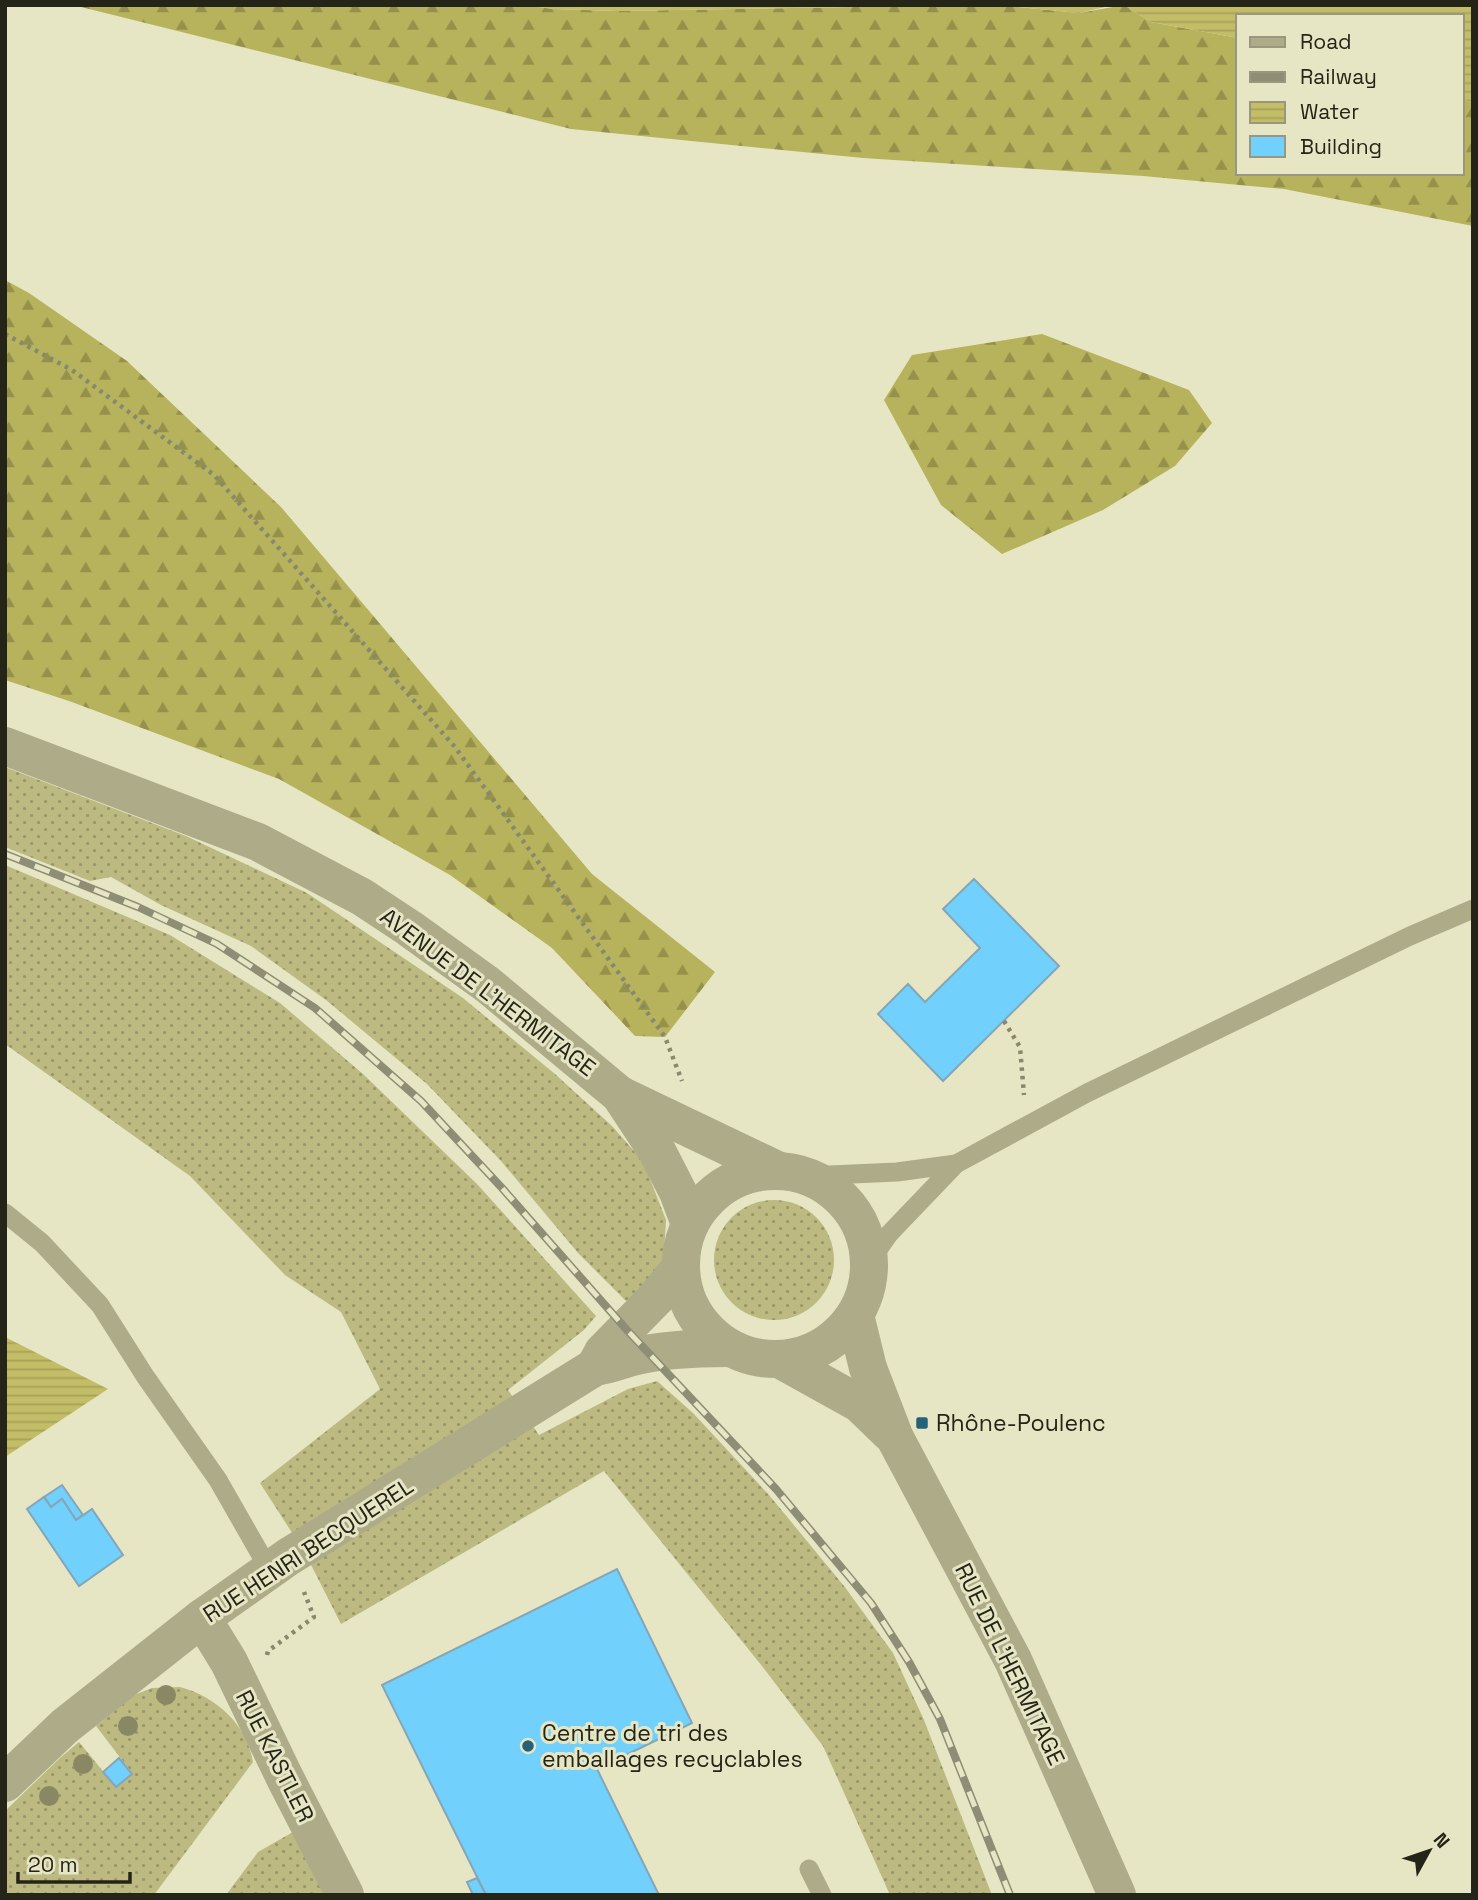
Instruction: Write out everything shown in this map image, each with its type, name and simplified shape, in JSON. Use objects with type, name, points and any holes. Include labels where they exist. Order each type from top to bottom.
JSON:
[{"type":"street","name":"AVENUE DE L'HERMITAGE","points":[[5,746],[258,842],[362,898],[488,985],[620,1095],[687,1128],[793,1173]]},
{"type":"street","name":"AVENUE DE L'HERMITAGE","points":[[620,1095],[657,1151],[678,1192],[690,1224]]},
{"type":"street","points":[[752,1173],[793,1173],[831,1189],[851,1209],[864,1234],[870,1261],[866,1289],[855,1315],[841,1332],[822,1346],[802,1355],[779,1359],[762,1358],[730,1348],[700,1322],[683,1287],[683,1245],[690,1224],[705,1201],[727,1184],[752,1173]]},
{"type":"street","name":"RUE HENRI BECQUEREL","points":[[595,1367],[603,1352],[656,1298],[681,1267]]},
{"type":"street","name":"RUE DE L'HERMITAGE","points":[[855,1315],[869,1368],[895,1438],[1013,1660],[1117,1895]]},
{"type":"street","name":"RUE HENRI BECQUEREL","points":[[5,1783],[65,1726],[202,1618],[313,1541],[595,1367],[613,1365],[632,1357],[650,1354],[698,1348],[730,1348]]},
{"type":"street","name":"RUE DE L'HERMITAGE","points":[[779,1359],[860,1404],[895,1438]]},
{"type":"street","name":"RUE KASTLER","points":[[202,1618],[229,1662],[345,1895]]},
{"type":"lane","points":[[870,1261],[889,1234],[956,1164],[1087,1093],[1410,936],[1473,909]]},
{"type":"lane","points":[[793,1173],[897,1172],[956,1164]]},
{"type":"lane","points":[[5,1213],[42,1243],[100,1305],[145,1376],[218,1480],[270,1571]]},
{"type":"lane","points":[[810,1869],[822,1895]]},
{"type":"path","points":[[5,334],[72,370],[214,475],[455,747],[665,1037],[684,1085],[687,1128]]},
{"type":"path","points":[[1004,1021],[1020,1047],[1024,1096]]},
{"type":"shaded area","points":[[5,767],[186,836],[307,893],[463,998],[555,1074],[612,1126],[643,1161],[666,1220],[663,1271],[639,1296],[626,1301],[578,1253],[501,1161],[427,1084],[326,1000],[251,946],[161,905],[111,877],[90,881],[5,847]]},
{"type":"shaded area","points":[[5,865],[170,935],[280,1003],[363,1074],[477,1184],[596,1316],[584,1330],[508,1390],[539,1435],[628,1389],[657,1381],[693,1413],[769,1495],[844,1586],[893,1653],[924,1720],[992,1895],[890,1895],[823,1746],[762,1666],[604,1471],[341,1624],[305,1553],[260,1483],[380,1389],[341,1312],[285,1275],[190,1176],[5,1044]]},
{"type":"shaded area","points":[[774,1200],[797,1204],[816,1218],[830,1237],[834,1260],[830,1283],[816,1302],[797,1316],[774,1320],[751,1316],[732,1302],[718,1283],[714,1260],[718,1237],[732,1218],[751,1204]]},
{"type":"shaded area","points":[[180,1687],[205,1697],[227,1714],[244,1736],[253,1762],[154,1895],[5,1895],[5,1811],[79,1742],[116,1787],[132,1773],[96,1726],[134,1695],[152,1688]]},
{"type":"shaded area","points":[[293,1832],[324,1895],[226,1895],[258,1852]]},
{"type":"green space","points":[[73,5],[522,5],[617,11],[918,6],[1018,7],[1079,13],[1124,5],[1151,22],[1236,38],[1236,175],[1464,175],[1464,100],[1473,103],[1473,226],[1284,189],[1143,176],[863,158],[571,129]]},
{"type":"green space","points":[[5,280],[29,293],[127,361],[281,507],[592,874],[715,972],[665,1037],[635,1036],[552,948],[450,875],[279,779],[5,680]]},
{"type":"green space","points":[[1042,334],[1189,390],[1212,423],[1175,466],[1103,510],[1002,554],[941,505],[884,400],[912,355]]},
{"type":"water","points":[[522,5],[1114,5],[1079,13],[1018,7],[617,11]]},
{"type":"water","points":[[1124,5],[1473,5],[1473,103],[1464,100],[1464,14],[1236,14],[1236,38],[1151,22]]},
{"type":"water","points":[[5,1337],[108,1389],[5,1457]]},
{"type":"building","points":[[974,879],[1059,966],[943,1081],[878,1014],[908,984],[925,1002],[980,948],[943,909]]},
{"type":"building","points":[[62,1485],[83,1515],[76,1520],[62,1499],[51,1507],[44,1497]]},
{"type":"building","points":[[44,1497],[51,1507],[62,1499],[76,1520],[92,1509],[123,1555],[79,1586],[27,1509]]},
{"type":"building","name":"Centre de tri des emballages recyclables","points":[[617,1569],[692,1723],[597,1769],[659,1895],[486,1895],[382,1685]]},
{"type":"building","points":[[119,1758],[132,1774],[116,1787],[103,1772]]},
{"type":"building","points":[[477,1878],[486,1895],[473,1895],[467,1882]]},
{"type":"railway","points":[[5,854],[138,907],[217,944],[315,1008],[421,1101],[626,1329],[776,1489],[871,1603],[909,1662],[940,1719],[1010,1895]]},
{"type":"place","name":"Rhône-Poulenc","points":[[922,1423]]},
{"type":"place","name":"Centre de tri des emballages recyclables","points":[[528,1746]]}]
